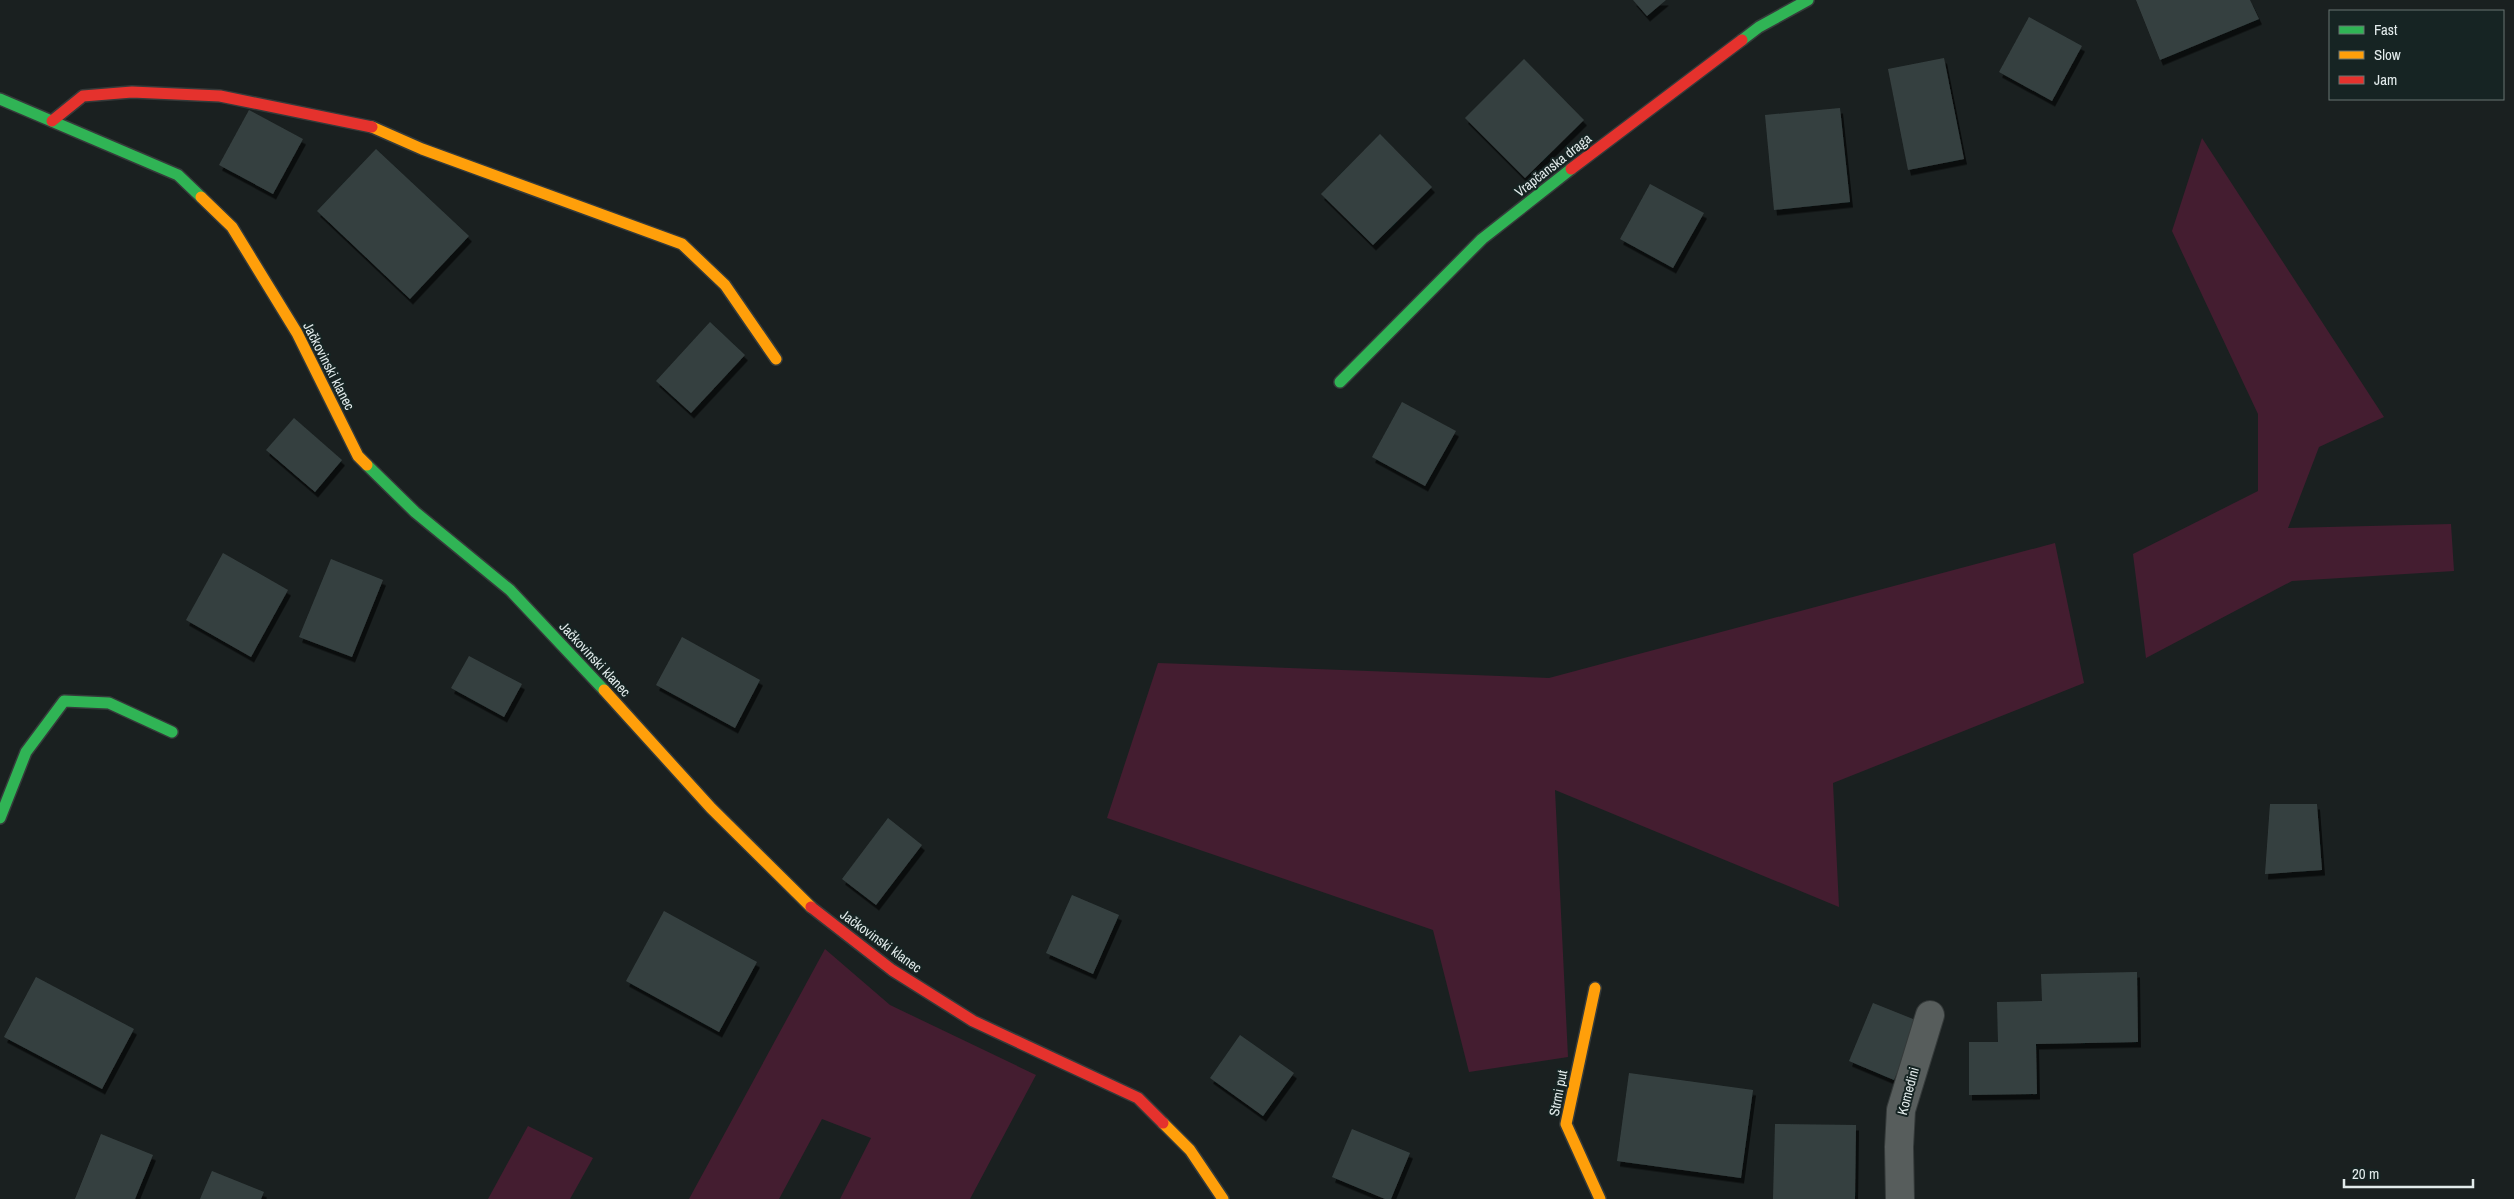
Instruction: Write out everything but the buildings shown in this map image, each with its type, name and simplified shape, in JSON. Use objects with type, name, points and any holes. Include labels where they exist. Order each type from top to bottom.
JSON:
[{"type":"street","name":"Vrapčanska draga","points":[[1340,382],[1482,239],[1586,157],[1759,27],[1808,0]]},
{"type":"street","points":[[52,121],[83,96],[132,92],[220,96],[365,124],[422,149],[682,244],[725,285],[776,359]]},
{"type":"street","name":"Jačkovinski klanec","points":[[0,99],[178,175],[232,227],[297,333],[358,456],[415,512],[510,590],[632,720],[711,808],[815,911],[892,970],[973,1021],[1138,1098],[1190,1150],[1223,1199]]},
{"type":"street","points":[[0,818],[26,752],[64,701],[108,703],[172,732]]},
{"type":"street","name":"Strmi put","points":[[1595,988],[1566,1124],[1600,1199]]},
{"type":"street","name":"Komedini","points":[[1900,1199],[1898,1146],[1901,1110],[1930,1015]]},
{"type":"shaded area","points":[[2202,138],[2384,417],[2319,447],[2288,528],[2451,524],[2454,571],[2292,581],[2146,658],[2133,554],[2258,491],[2258,414],[2172,231]]},
{"type":"shaded area","points":[[2055,543],[2084,683],[1833,783],[1839,907],[1555,790],[1568,1057],[1469,1072],[1433,930],[1107,818],[1158,663],[1549,678]]},
{"type":"shaded area","points":[[825,949],[890,1005],[1036,1075],[970,1199],[840,1199],[871,1138],[822,1119],[779,1199],[689,1199]]},
{"type":"shaded area","points":[[528,1126],[593,1158],[570,1199],[488,1199]]},
{"type":"traffic: fast","points":[[1742,40],[1759,27],[1808,0]]},
{"type":"traffic: fast","points":[[0,99],[178,175],[201,197]]},
{"type":"traffic: fast","points":[[1340,382],[1482,239],[1571,169]]},
{"type":"traffic: fast","points":[[367,465],[415,512],[510,590],[604,690]]},
{"type":"traffic: fast","points":[[0,818],[26,752],[64,701],[109,703],[172,732]]},
{"type":"traffic: slow","points":[[372,127],[422,149],[682,244],[725,285],[776,359]]},
{"type":"traffic: slow","points":[[201,197],[232,227],[297,333],[358,456],[367,465]]},
{"type":"traffic: slow","points":[[604,690],[711,808],[811,907]]},
{"type":"traffic: slow","points":[[1595,988],[1566,1124],[1600,1199]]},
{"type":"traffic: slow","points":[[1163,1123],[1190,1150],[1223,1199]]},
{"type":"traffic: jam","points":[[1571,169],[1742,40]]},
{"type":"traffic: jam","points":[[52,121],[83,96],[132,92],[220,96],[372,127]]},
{"type":"traffic: jam","points":[[811,907],[892,970],[973,1021],[1138,1098],[1163,1123]]}]
